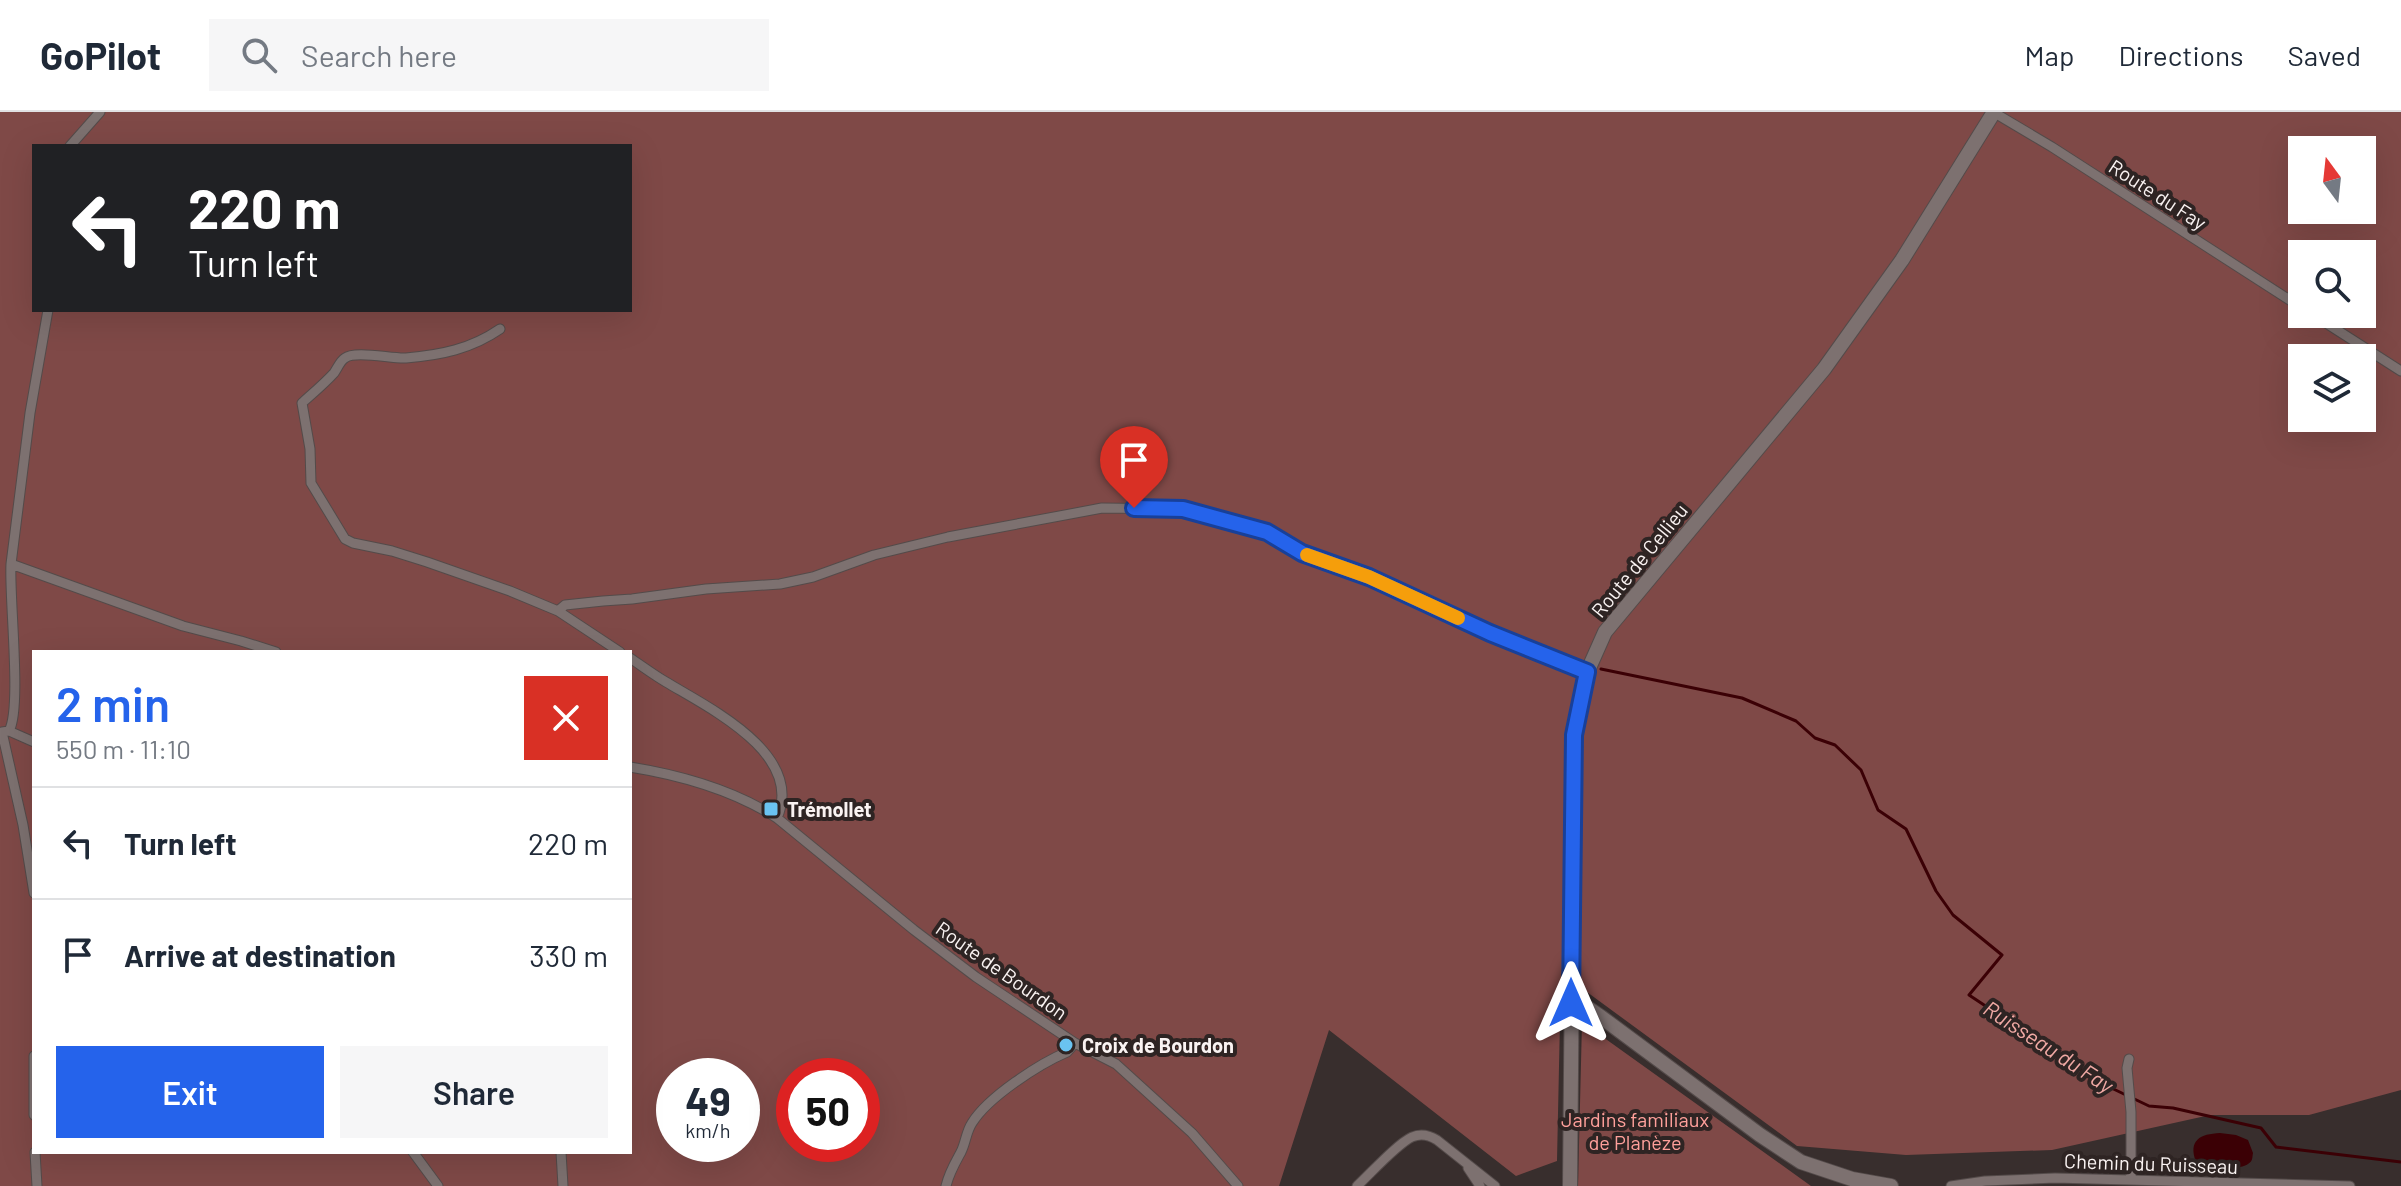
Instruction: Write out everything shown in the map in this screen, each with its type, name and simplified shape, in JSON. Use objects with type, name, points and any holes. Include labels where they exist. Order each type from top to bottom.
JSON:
[{"type":"main road","name":"Route de Cellieu","points":[[1570,1186],[1574,735],[1587,672],[1605,632],[1824,369],[1902,260],[1994,112]]},
{"type":"main road","points":[[1571,1003],[1595,1013],[1801,1162],[1854,1183],[1891,1186]]},
{"type":"main road","name":"Route de Cellieu","points":[[1562,1186],[1570,1170]]},
{"type":"street","points":[[72,144],[100,112]]},
{"type":"street","name":"Route du Fay","points":[[1994,112],[2288,299]]},
{"type":"street","points":[[4,731],[13,724],[15,699],[11,564],[30,413],[48,312]]},
{"type":"street","points":[[2334,328],[2401,371]]},
{"type":"street","points":[[500,329],[454,351],[405,358],[367,355],[348,355],[344,358],[335,372],[302,403],[310,449],[311,483],[345,539],[427,562],[510,591],[558,611],[617,650]]},
{"type":"street","points":[[558,611],[565,605],[780,584],[933,540],[1102,508],[1183,509],[1267,532],[1302,553],[1369,577],[1490,633],[1587,672]]},
{"type":"street","points":[[11,564],[183,626],[270,650]]},
{"type":"street","points":[[632,659],[731,721],[752,739],[772,764],[779,779],[783,794],[782,808],[777,818]]},
{"type":"street","points":[[4,731],[32,741]]},
{"type":"street","points":[[4,731],[32,881]]},
{"type":"street","name":"Route de Bourdon","points":[[632,767],[684,779],[757,805],[777,818],[976,977],[1075,1043],[1116,1064],[1192,1133],[1238,1186]]},
{"type":"street","points":[[946,1186],[965,1136],[984,1107],[1067,1052],[1075,1043]]},
{"type":"street","points":[[2129,1059],[2131,1179]]},
{"type":"street","points":[[1357,1186],[1411,1137],[1420,1135],[1429,1135],[1437,1140],[1495,1186]]},
{"type":"street","points":[[35,1154],[37,1186]]},
{"type":"street","points":[[414,1154],[438,1186]]},
{"type":"street","points":[[561,1154],[563,1186]]},
{"type":"street","points":[[1461,1159],[1480,1186]]},
{"type":"street","name":"Chemin du Ruisseau","points":[[1951,1186],[2023,1179],[2350,1186]]},
{"type":"green space","points":[[0,112],[2401,112],[2401,1090],[2309,1115],[2210,1115],[2052,1150],[1906,1155],[1797,1146],[1561,973],[1557,1161],[1516,1176],[1329,1030],[1279,1186],[0,1186]]},
{"type":"green space","name":"Jardins familiaux de Planèze","points":[[1582,1022],[1811,1186],[1578,1186]]},
{"type":"shaded area","points":[[2220,1133],[2248,1140],[2253,1153],[2251,1162],[2230,1168],[2196,1162],[2195,1143],[2207,1135]]},
{"type":"waterway","name":"Ruisseau du Fay","points":[[1601,669],[1742,698],[1796,721],[1815,738],[1835,745],[1861,770],[1878,810],[1906,829],[1936,891],[1953,915],[2002,955],[1969,995],[2103,1084],[2149,1106],[2173,1108],[2261,1128],[2276,1147],[2401,1162]]},
{"type":"slow traffic","points":[[1307,555],[1369,577],[1458,618]]},
{"type":"place","name":"Trémollet","points":[[771,809]]},
{"type":"place","name":"Croix de Bourdon","points":[[1066,1045]]},
{"type":"route","points":[[1134,508],[1183,509],[1267,532],[1302,553],[1369,577],[1490,633],[1587,672],[1574,735],[1571,1003]]}]
